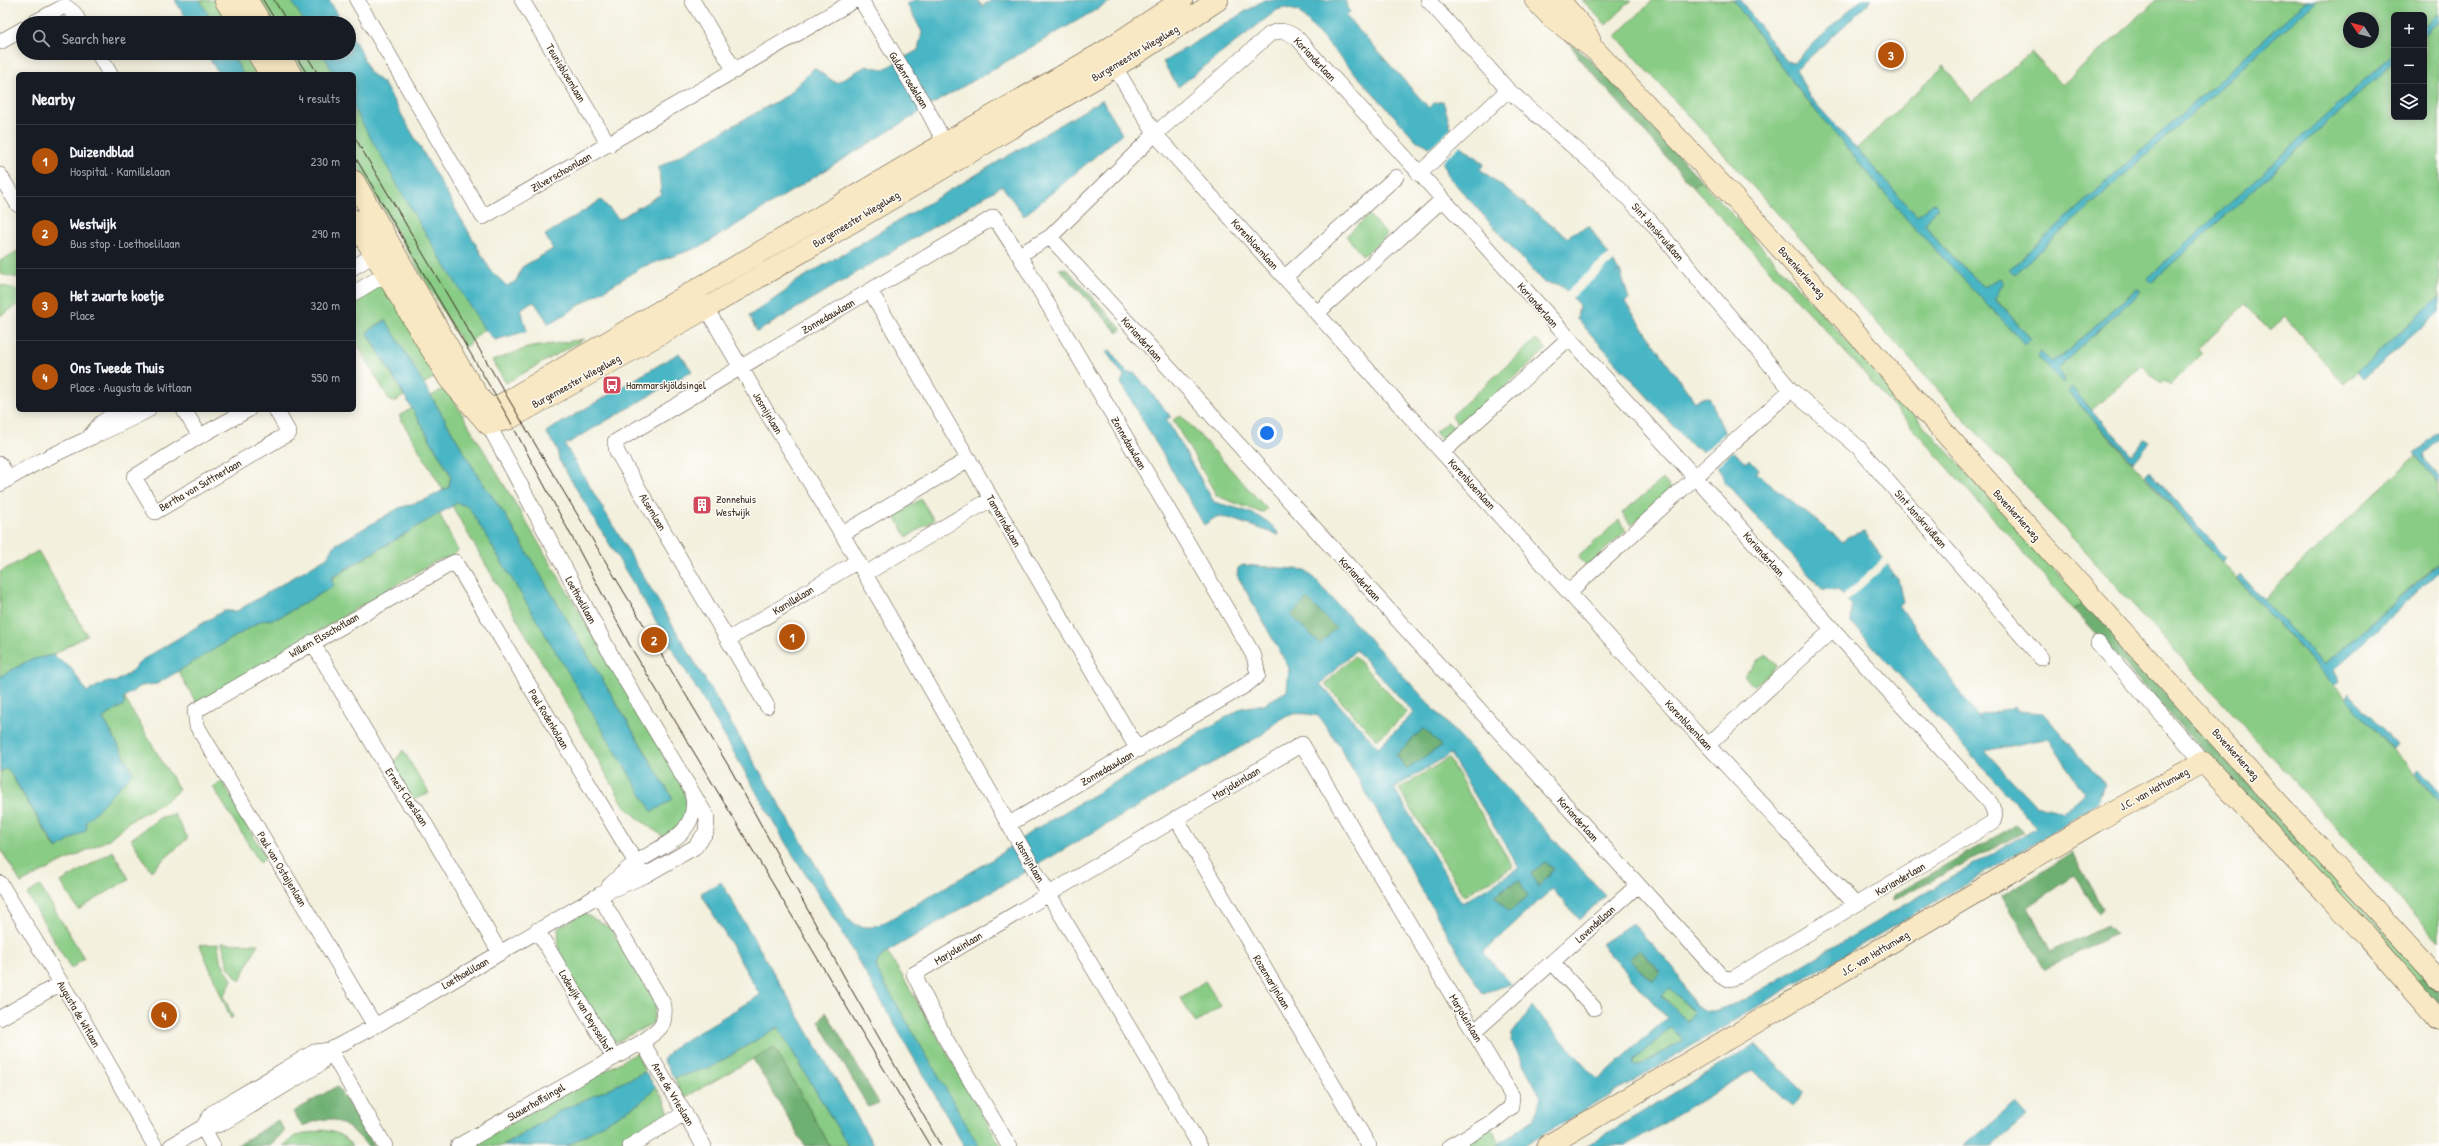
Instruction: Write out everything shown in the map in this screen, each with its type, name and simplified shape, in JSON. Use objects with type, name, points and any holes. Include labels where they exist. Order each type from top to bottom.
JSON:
[{"type":"street","points":[[225,0],[235,16]]},
{"type":"street","points":[[247,0],[257,16]]},
{"type":"street","name":"Zilverschoonlaan","points":[[358,0],[483,217],[609,145],[855,0]]},
{"type":"street","name":"Teunisbloemlaan","points":[[522,0],[609,145]]},
{"type":"street","points":[[692,0],[735,71]]},
{"type":"street","name":"Guldenroedelaan","points":[[862,0],[892,54],[928,110],[949,152]]},
{"type":"street","name":"Burgemeester Wiegelweg","points":[[1156,31],[1182,0]]},
{"type":"street","name":"Burgemeester Wiegelweg","points":[[490,417],[696,290],[949,152],[1156,31],[1218,0]]},
{"type":"street","name":"Sint Janskruidlaan","points":[[1428,0],[1508,90],[1599,169],[1651,222],[1791,390],[1858,447],[2041,658]]},
{"type":"street","name":"Bovenkerkerweg","points":[[1535,0],[1552,18],[1595,50],[1766,232],[2049,550],[2439,980]]},
{"type":"street","name":"Bovenkerkerweg","points":[[1559,0],[1583,27],[1595,50]]},
{"type":"street","points":[[46,16],[65,6],[76,16]]},
{"type":"street","name":"Korianderlaan","points":[[1019,255],[1050,238],[1156,134],[1270,34],[1278,30],[1287,31],[1296,38],[1991,804],[1996,815],[1993,822],[1988,827],[1855,904],[1734,978],[1727,979],[1716,972],[1637,886],[1050,238]]},
{"type":"street","points":[[0,42],[16,33]]},
{"type":"street","name":"Korenbloemlaan","points":[[1110,59],[1156,134],[1569,592],[1855,904]]},
{"type":"street","points":[[102,60],[109,72]]},
{"type":"street","points":[[261,60],[269,72]]},
{"type":"street","points":[[282,60],[290,72]]},
{"type":"street","points":[[1419,174],[1508,90]]},
{"type":"street","name":"Burgemeester Wiegelweg","points":[[490,417],[509,419],[707,308],[949,152]]},
{"type":"street","points":[[0,175],[16,202]]},
{"type":"street","points":[[1285,277],[1396,177]]},
{"type":"street","points":[[356,187],[382,249],[482,402],[490,417]]},
{"type":"street","points":[[1317,313],[1442,199]]},
{"type":"street","name":"Zonnedauwlaan","points":[[741,368],[871,292],[994,217],[1019,255],[1254,656],[1258,675],[1246,685],[1138,750],[1012,830]]},
{"type":"street","points":[[356,222],[382,249]]},
{"type":"street","points":[[356,266],[382,249]]},
{"type":"street","points":[[356,292],[394,269]]},
{"type":"street","name":"Jasmijnlaan","points":[[696,290],[741,368],[842,534],[1048,893],[1200,1146]]},
{"type":"street","name":"Tamarindelaan","points":[[871,292],[1138,750]]},
{"type":"street","points":[[1443,452],[1568,339]]},
{"type":"street","name":"Alsemlaan","points":[[741,368],[615,442],[617,452],[729,639],[767,706]]},
{"type":"street","points":[[1569,592],[1791,390]]},
{"type":"street","points":[[90,436],[101,423],[117,412]]},
{"type":"street","points":[[0,464],[4,481],[90,436],[107,432],[144,412]]},
{"type":"street","points":[[185,412],[200,436]]},
{"type":"street","name":"Bertha von Suttnerlaan","points":[[244,412],[200,436],[134,477],[155,512],[289,433],[277,412]]},
{"type":"street","name":"Loethoelilaan","points":[[171,1146],[202,1127],[221,1124],[320,1064],[330,1050],[375,1026],[599,894],[644,876],[695,847],[706,832],[707,817],[614,660],[490,417]]},
{"type":"street","points":[[842,534],[969,459]]},
{"type":"street","points":[[861,567],[991,499]]},
{"type":"street","name":"Willem Elsschotlaan","points":[[195,711],[312,642],[455,562]]},
{"type":"street","name":"Paul Rodenkolaan","points":[[455,562],[644,876]]},
{"type":"street","name":"Kamillelaan","points":[[729,639],[861,567]]},
{"type":"street","points":[[1708,745],[1833,629]]},
{"type":"street","name":"Ernest Claeslaan","points":[[312,642],[409,804],[417,810],[500,953]]},
{"type":"street","points":[[2098,643],[2203,762],[2368,938],[2439,1020]]},
{"type":"street","name":"Paul van Ostaijenlaan","points":[[195,711],[196,726],[375,1026]]},
{"type":"street","name":"Marjoleinlaan","points":[[1009,1146],[947,1040],[914,974],[1048,893],[1302,744],[1512,1096],[1511,1107],[1494,1121],[1450,1146]]},
{"type":"street","name":"J.C. van Hattumweg","points":[[1547,1146],[2095,822],[2203,762]]},
{"type":"street","name":"Loethoelilaan","points":[[599,894],[636,862],[687,828],[695,806],[690,786]]},
{"type":"street","name":"Rozemarijnlaan","points":[[1176,818],[1369,1146]]},
{"type":"street","name":"Augusta de Witlaan","points":[[0,883],[61,983],[155,1146]]},
{"type":"street","name":"Lavendellaan","points":[[1474,1032],[1637,886]]},
{"type":"street","name":"Lodewijk van Deysselhof","points":[[537,930],[614,1058],[642,1042],[661,1028],[665,1019],[664,1005],[599,894]]},
{"type":"street","points":[[1552,962],[1594,1008]]},
{"type":"street","points":[[0,1018],[61,983]]},
{"type":"street","name":"Anne de Vrieslaan","points":[[642,1042],[704,1146]]},
{"type":"street","points":[[330,1050],[385,1146]]},
{"type":"street","name":"Slauerhoffsingel","points":[[458,1146],[614,1058]]},
{"type":"street","points":[[630,1146],[685,1113]]},
{"type":"street","points":[[202,1127],[213,1146]]},
{"type":"green space","points":[[200,0],[217,0],[226,16],[209,16]]},
{"type":"green space","points":[[260,0],[298,0],[307,16],[270,16]]},
{"type":"green space","points":[[1582,0],[1632,0],[1606,25]]},
{"type":"green space","points":[[1653,0],[1733,0],[1805,98],[1909,222],[2025,344],[2031,339],[1995,298],[2003,283],[2000,278],[1984,287],[1940,244],[1925,224],[1937,207],[1934,203],[1917,216],[1856,149],[1944,66],[1972,102],[2031,52],[2062,85],[2157,0],[2307,0],[2009,270],[2014,275],[2317,0],[2439,0],[2439,12],[2427,23],[2427,12],[2391,12],[2391,56],[2149,278],[2151,283],[2391,65],[2391,120],[2427,120],[2427,32],[2439,21],[2439,297],[2344,384],[2285,317],[2270,330],[2245,305],[2198,349],[2202,353],[2170,385],[2165,380],[2160,384],[2142,365],[2092,410],[2072,389],[2068,392],[2439,801],[2439,941],[1616,36]],"holes":[[[2137,288],[2141,291],[2058,368],[2065,380],[2062,383],[2037,355],[2041,352],[2051,362],[2063,355]]]},
{"type":"green space","points":[[1564,36],[1602,71],[1701,180],[1692,186],[1581,60]]},
{"type":"green space","points":[[235,60],[251,60],[257,72],[242,72]]},
{"type":"green space","points":[[295,60],[332,60],[339,72],[303,72]]},
{"type":"green space","points":[[356,103],[484,329],[465,348],[356,163]]},
{"type":"green space","points":[[1701,180],[2084,602],[2074,610],[1856,364],[1692,186]]},
{"type":"green space","points":[[1369,215],[1387,235],[1363,256],[1346,236]]},
{"type":"green space","points":[[16,252],[16,278],[0,274],[0,261]]},
{"type":"green space","points":[[1066,268],[1122,329],[1118,333],[1059,269]]},
{"type":"green space","points":[[385,281],[439,375],[423,384],[385,320],[367,332],[404,396],[394,402],[390,401],[356,342],[356,298]]},
{"type":"green space","points":[[0,285],[16,289],[16,306],[0,316]]},
{"type":"green space","points":[[584,339],[506,383],[492,361],[527,348]]},
{"type":"green space","points":[[1536,339],[1547,349],[1460,427],[1451,416]]},
{"type":"green space","points":[[446,387],[680,781],[686,799],[686,813],[680,825],[665,838],[640,820],[624,805],[452,506],[457,503],[468,506],[673,799],[505,515],[480,479],[431,396]]},
{"type":"green space","points":[[412,408],[451,476],[449,487],[443,490],[399,416]]},
{"type":"green space","points":[[1181,415],[1267,509],[1262,513],[1217,496],[1173,420]]},
{"type":"green space","points":[[1448,422],[1458,433],[1446,445],[1435,432]]},
{"type":"green space","points":[[2416,456],[2439,484],[2439,562],[2324,665],[2263,599]]},
{"type":"green space","points":[[1663,479],[1672,490],[1632,525],[1630,524],[1622,513]]},
{"type":"green space","points":[[921,499],[934,520],[907,537],[894,515]]},
{"type":"green space","points":[[439,513],[458,551],[453,556],[436,561],[197,704],[178,671],[261,621],[278,618],[334,586],[331,579]]},
{"type":"green space","points":[[1619,520],[1626,531],[1587,566],[1578,557]]},
{"type":"green space","points":[[38,551],[87,635],[53,655],[29,660],[0,677],[0,572]]},
{"type":"green space","points":[[1306,598],[1336,628],[1320,644],[1290,615]]},
{"type":"green space","points":[[2084,602],[2302,841],[2292,848],[2074,610]]},
{"type":"green space","points":[[1766,654],[1777,666],[1754,687],[1744,675]]},
{"type":"green space","points":[[1354,656],[1407,713],[1377,740],[1325,684]]},
{"type":"green space","points":[[124,697],[179,790],[164,802],[131,820],[109,839],[21,883],[0,848],[0,772],[7,768],[56,849],[133,772],[103,718],[124,705]]},
{"type":"green space","points":[[1424,728],[1441,746],[1407,769],[1396,755]]},
{"type":"green space","points":[[403,750],[429,793],[411,801],[393,764]]},
{"type":"green space","points":[[1448,758],[1513,867],[1464,896],[1399,789]]},
{"type":"green space","points":[[222,781],[266,858],[260,863],[213,787]]},
{"type":"green space","points":[[174,814],[188,838],[151,871],[131,839],[161,817]]},
{"type":"green space","points":[[2016,825],[2024,832],[1893,901],[1893,895]]},
{"type":"green space","points":[[2302,841],[2425,976],[2416,982],[2292,848]]},
{"type":"green space","points":[[113,851],[129,879],[78,910],[61,882]]},
{"type":"green space","points":[[2072,853],[2103,907],[2099,913],[2074,876],[2028,907],[2051,952],[2107,926],[2115,934],[2045,969],[2001,896]]},
{"type":"green space","points":[[1545,862],[1554,869],[1538,887],[1531,873]]},
{"type":"green space","points":[[1519,880],[1528,896],[1509,912],[1494,896]]},
{"type":"green space","points":[[40,886],[84,958],[71,969],[27,894]]},
{"type":"green space","points":[[584,913],[610,928],[656,1003],[653,1023],[616,1042],[606,1037],[559,955],[558,928]]},
{"type":"green space","points":[[222,943],[258,944],[240,981],[229,968]]},
{"type":"green space","points":[[218,944],[220,959],[232,980],[224,997],[233,1017],[231,1019],[200,945]]},
{"type":"green space","points":[[1639,949],[1661,973],[1652,982],[1629,958]]},
{"type":"green space","points":[[887,952],[1001,1146],[978,1146],[879,974],[876,966],[879,959]]},
{"type":"green space","points":[[2425,976],[2439,990],[2439,1009],[2416,982]]},
{"type":"green space","points":[[1205,981],[1221,1006],[1196,1023],[1180,998]]},
{"type":"green space","points":[[1669,988],[1695,1013],[1686,1021],[1662,995]]},
{"type":"green space","points":[[826,1012],[879,1103],[868,1107],[819,1021]]},
{"type":"green space","points":[[778,1027],[848,1146],[830,1146],[774,1047],[684,1098],[674,1078],[711,1067]]},
{"type":"green space","points":[[1672,1027],[1683,1040],[1641,1065],[1633,1066],[1632,1063],[1634,1060]]},
{"type":"green space","points":[[774,1047],[830,1146],[805,1146],[753,1059]]},
{"type":"green space","points":[[637,1053],[645,1072],[558,1112],[502,1146],[470,1146]]},
{"type":"green space","points":[[337,1086],[374,1146],[367,1146],[350,1129],[334,1120],[329,1119],[316,1121],[302,1126],[293,1112]]},
{"type":"green space","points":[[656,1087],[664,1099],[669,1114],[613,1146],[567,1146],[641,1102]]},
{"type":"green space","points":[[278,1120],[285,1131],[269,1146],[236,1146]]},
{"type":"green space","points":[[1491,1127],[1500,1143],[1496,1146],[1459,1146]]},
{"type":"green space","points":[[323,1130],[339,1135],[346,1139],[352,1146],[283,1146],[296,1136]]},
{"type":"water","points":[[175,0],[200,0],[209,16],[185,16]]},
{"type":"water","points":[[291,0],[329,0],[339,16],[301,16]]},
{"type":"water","points":[[914,0],[978,0],[982,6],[992,0],[1113,0],[938,101],[702,246],[642,267],[549,324],[535,303],[531,302],[521,309],[527,331],[495,340],[484,329],[422,228],[356,112],[356,72],[333,72],[326,60],[356,60],[356,44],[369,72],[384,84],[491,271],[507,286],[516,281],[522,267],[553,249],[545,235],[601,200],[619,219],[661,194],[659,167],[786,96],[814,68],[836,83],[866,66],[884,69],[918,50],[922,32],[907,4]]},
{"type":"water","points":[[1264,0],[1345,0],[1350,12],[1346,16],[1429,108],[1434,103],[1443,101],[1455,141],[1473,155],[1471,158],[1474,155],[1484,164],[1480,169],[1568,238],[1572,233],[1589,226],[1619,271],[1615,274],[1620,271],[1629,299],[1625,302],[1695,402],[1700,398],[1709,397],[1733,452],[1746,463],[1750,459],[1759,469],[1756,473],[1843,542],[1847,537],[1864,531],[1894,574],[1890,577],[1894,575],[1898,579],[1903,602],[1899,605],[1980,721],[1978,716],[1982,714],[2015,707],[2018,711],[2043,713],[2104,784],[2098,802],[2042,839],[1524,1146],[1496,1146],[1534,1119],[1541,1097],[1511,1041],[1512,1034],[1532,1007],[1598,1080],[1667,1018],[1601,944],[1632,923],[1673,967],[1694,1004],[1706,1011],[1714,1011],[1742,1001],[2037,827],[1851,622],[1852,606],[1838,590],[1822,589],[1724,481],[1720,470],[1712,459],[1702,450],[1691,445],[1577,319],[1579,305],[1561,285],[1544,283],[1448,176],[1444,165],[1437,154],[1427,146],[1417,141],[1298,11],[1285,8],[1277,10],[1178,87],[1163,62]],"holes":[[[2049,738],[2084,793],[2063,812],[2035,805],[1985,751]],[[1639,949],[1661,972],[1652,982],[1629,958]],[[1669,988],[1694,1012],[1687,1021],[1662,996]],[[1671,1028],[1683,1040],[1641,1065],[1633,1066],[1634,1060]]]},
{"type":"water","points":[[1733,0],[1740,0],[1786,61],[1794,62],[1860,0],[1872,0],[1796,70],[1809,96],[1917,216],[1934,203],[1938,207],[1925,224],[1940,244],[1984,287],[2000,278],[2003,283],[1995,299],[2031,339],[2025,344],[1909,222],[1805,98]]},
{"type":"water","points":[[2307,0],[2317,0],[2014,275],[2009,270]]},
{"type":"water","points":[[2439,12],[2439,21],[2427,32],[2427,23]]},
{"type":"water","points":[[2391,56],[2391,65],[2151,283],[2148,278]]},
{"type":"water","points":[[210,60],[235,60],[242,72],[218,72]]},
{"type":"water","points":[[1102,100],[1122,134],[1024,216],[1002,186],[757,332],[749,316],[786,291],[792,284]]},
{"type":"water","points":[[2137,288],[2141,291],[2058,368],[2065,380],[2063,384],[2037,355],[2041,352],[2051,362],[2063,355]]},
{"type":"water","points":[[2439,297],[2439,312],[2363,379],[2357,372]]},
{"type":"water","points":[[386,320],[480,479],[505,515],[673,799],[652,812],[468,506],[457,503],[331,578],[334,586],[278,618],[261,621],[157,684],[141,686],[124,697],[124,705],[103,718],[133,772],[86,822],[87,829],[57,849],[7,768],[0,772],[0,677],[29,660],[53,655],[71,668],[87,692],[105,682],[115,682],[128,674],[142,660],[223,611],[237,611],[327,557],[335,545],[399,508],[427,499],[449,487],[451,475],[367,332]]},
{"type":"water","points":[[1110,350],[1127,373],[1135,373],[1171,417],[1166,419],[1214,502],[1251,513],[1259,517],[1274,528],[1279,535],[1228,518],[1216,517],[1204,525],[1121,383],[1124,376],[1106,352]]},
{"type":"water","points":[[679,353],[692,371],[565,445],[848,919],[857,925],[862,927],[871,927],[887,921],[990,861],[1032,831],[1242,708],[1264,704],[1287,691],[1289,668],[1237,575],[1238,568],[1243,565],[1306,570],[1605,895],[1580,920],[1552,889],[1483,952],[1511,984],[1483,993],[1475,982],[1337,742],[1318,716],[1294,714],[1282,718],[1263,734],[887,952],[879,959],[876,966],[879,974],[979,1146],[964,1146],[840,929],[785,842],[714,718],[559,460],[557,449],[546,432]],"holes":[[[1307,599],[1336,628],[1320,644],[1291,615]],[[1356,650],[1414,713],[1378,747],[1320,684]],[[1424,728],[1441,746],[1407,769],[1396,755]],[[1450,754],[1519,868],[1462,903],[1394,788]],[[1545,862],[1554,869],[1538,887],[1531,873]],[[1519,880],[1528,896],[1509,912],[1494,895]]]},
{"type":"water","points":[[2072,388],[2131,454],[2145,439],[2150,442],[2133,462],[2068,392]]},
{"type":"water","points":[[2439,431],[2439,439],[2423,454],[2425,460],[2439,477],[2439,484],[2414,453]]},
{"type":"water","points":[[2149,471],[2226,558],[2222,562],[2145,475]]},
{"type":"water","points":[[2439,563],[2439,571],[2334,670],[2340,682],[2334,685],[2238,579],[2241,575],[2324,665]]},
{"type":"water","points":[[2349,693],[2397,744],[2393,749],[2346,699]]},
{"type":"water","points":[[2419,769],[2439,790],[2439,801],[2416,774]]},
{"type":"water","points":[[721,882],[874,1146],[848,1146],[778,1027],[711,1067],[674,1078],[663,1060],[674,1047],[760,995],[701,893]]},
{"type":"water","points":[[1755,1044],[1804,1092],[1793,1106],[1752,1070],[1626,1146],[1586,1146]]},
{"type":"water","points":[[645,1072],[656,1087],[641,1102],[567,1146],[503,1146],[558,1112]]},
{"type":"water","points":[[2016,1103],[2028,1116],[1992,1146],[1964,1146]]},
{"type":"pier","points":[[1453,126],[1457,140],[1462,144],[1440,164],[1428,149]]},
{"type":"pier","points":[[1608,254],[1614,261],[1571,299],[1565,293]]},
{"type":"pier","points":[[1726,432],[1734,450],[1715,468],[1702,453]]},
{"type":"pier","points":[[1884,558],[1888,564],[1846,602],[1841,597]]},
{"type":"tram line","points":[[263,0],[273,16]]},
{"type":"tram line","points":[[274,0],[284,16]]},
{"type":"tram line","points":[[298,60],[306,72]]},
{"type":"tram line","points":[[309,60],[317,72]]},
{"type":"tram line","points":[[356,139],[538,449],[731,770],[850,987],[941,1146]]},
{"type":"tram line","points":[[356,158],[509,419],[629,644],[930,1146]]},
{"type":"place","name":"Het zwarte koetje","points":[[1891,55]]},
{"type":"place","name":"Hammarskjöldsingel","points":[[612,385]]},
{"type":"place","name":"Zonnehuis Westwijk","points":[[702,505]]},
{"type":"place","name":"Duizendblad","points":[[792,637]]},
{"type":"place","name":"Westwijk","points":[[654,640]]},
{"type":"place","name":"Ons Tweede Thuis","points":[[164,1015]]}]
